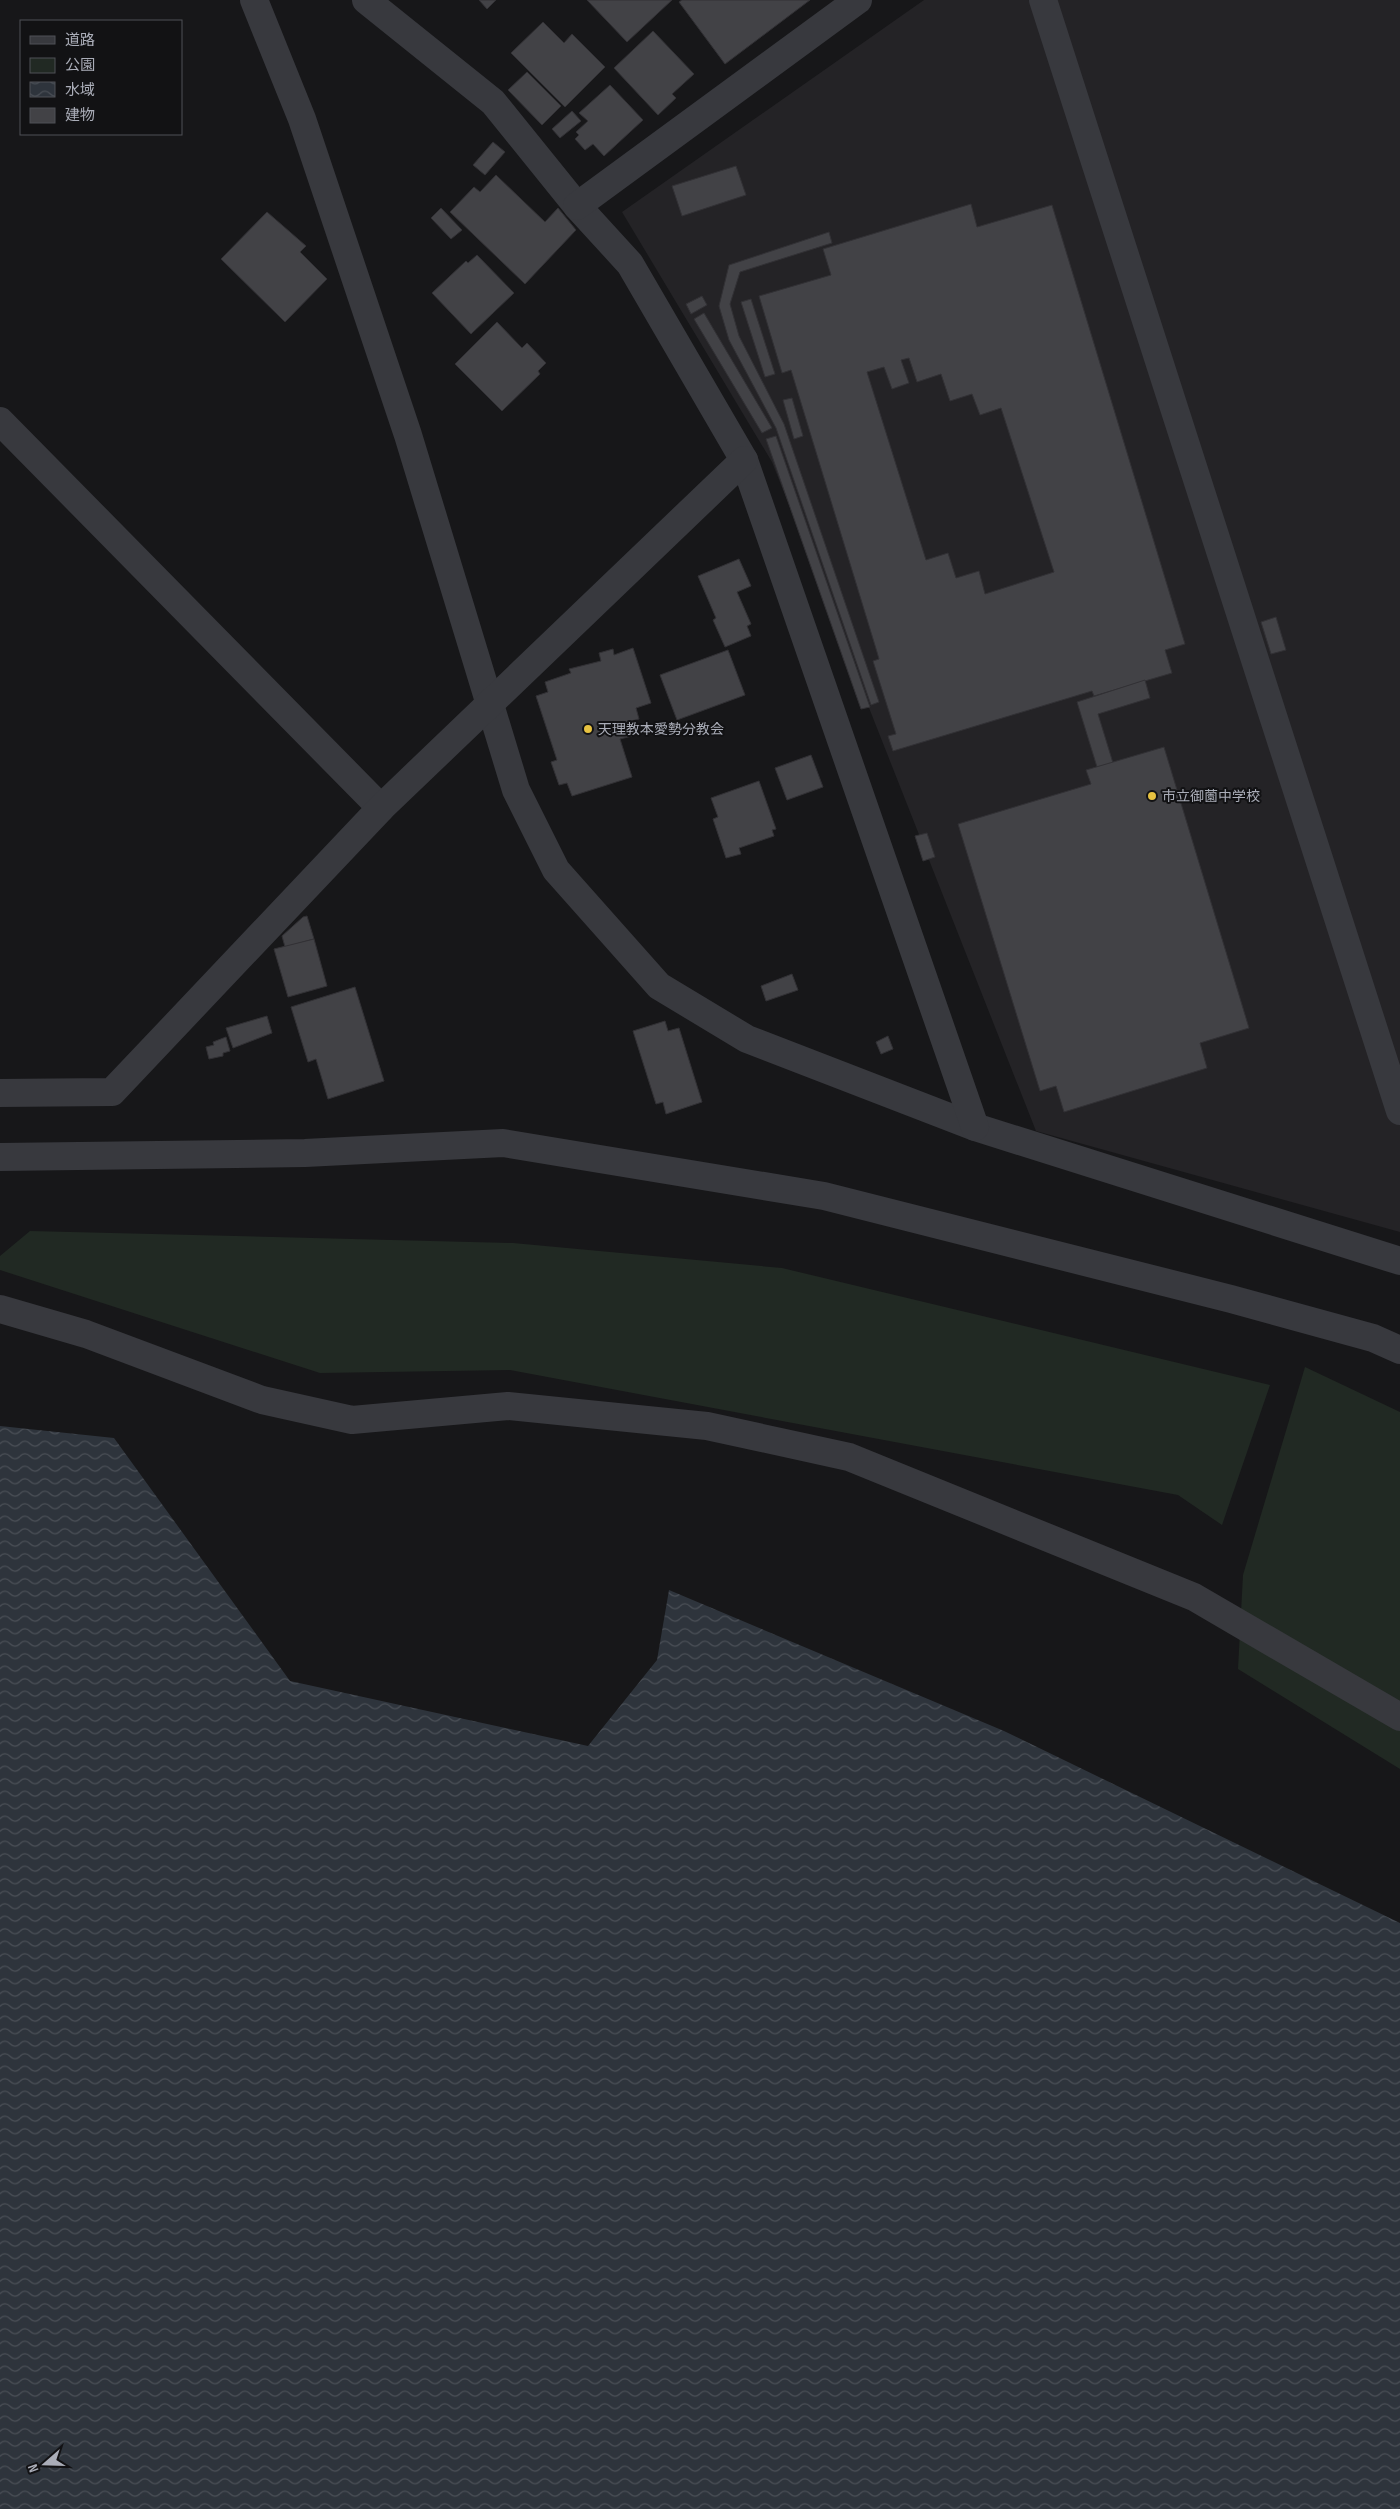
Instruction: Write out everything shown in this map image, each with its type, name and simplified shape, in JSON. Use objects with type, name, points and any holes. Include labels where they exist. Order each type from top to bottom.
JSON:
[{"type":"street","points":[[254,0],[305,128],[408,435],[516,790],[556,870],[659,986],[747,1039],[975,1127],[1400,1261]]},
{"type":"street","points":[[366,0],[493,102],[577,206],[630,264],[744,460],[975,1127]]},
{"type":"street","points":[[577,206],[858,0]]},
{"type":"street","points":[[1043,0],[1400,1111]]},
{"type":"street","points":[[0,421],[381,808]]},
{"type":"street","points":[[0,1093],[112,1092],[381,808],[744,460]]},
{"type":"street","points":[[0,1157],[305,1153],[503,1143],[824,1196],[1231,1299],[1373,1338],[1400,1350]]},
{"type":"street","points":[[0,1309],[86,1334],[262,1400],[352,1420],[508,1406],[707,1426],[849,1457],[1194,1597],[1400,1717]]},
{"type":"shaded area","name":"市立御薗中学校","points":[[924,0],[1400,0],[1400,1232],[1036,1131],[772,462],[622,212]]},
{"type":"green space","points":[[30,1231],[513,1243],[782,1268],[1270,1385],[1222,1525],[1178,1495],[510,1370],[320,1373],[0,1270],[0,1256]]},
{"type":"green space","points":[[1305,1367],[1400,1412],[1400,1769],[1238,1669],[1243,1575]]},
{"type":"water","points":[[0,1426],[114,1438],[290,1681],[588,1746],[657,1660],[669,1590],[1004,1731],[1400,1923],[1400,2509],[0,2509]]},
{"type":"building","points":[[479,0],[496,0],[487,9]]},
{"type":"building","points":[[587,0],[672,0],[627,42]]},
{"type":"building","points":[[682,0],[810,0],[725,64],[679,2]]},
{"type":"building","points":[[543,22],[564,43],[572,34],[605,67],[565,107],[511,53]]},
{"type":"building","points":[[653,31],[694,74],[672,94],[676,98],[658,115],[614,68]]},
{"type":"building","points":[[527,72],[561,106],[542,125],[508,90]]},
{"type":"building","points":[[610,85],[643,120],[604,156],[593,144],[585,150],[575,139],[579,135],[576,132],[588,121],[579,113]]},
{"type":"building","points":[[572,111],[581,121],[560,138],[552,129]]},
{"type":"building","points":[[493,142],[505,152],[485,175],[473,165]]},
{"type":"building","points":[[736,166],[746,195],[682,216],[672,186]]},
{"type":"building","points":[[496,175],[545,222],[558,208],[576,230],[525,284],[450,212],[474,187],[480,192]]},
{"type":"building","points":[[971,204],[977,227],[1052,205],[1185,644],[1165,650],[1172,673],[1094,696],[1092,691],[893,751],[888,736],[896,734],[873,661],[879,659],[877,652],[791,370],[782,373],[759,296],[831,275],[823,249]],"holes":[[[909,358],[917,382],[941,374],[950,401],[972,394],[980,415],[1001,408],[1054,572],[985,594],[979,571],[956,578],[948,553],[926,560],[867,372],[884,367],[892,389],[909,383],[901,360]]]},
{"type":"building","points":[[441,208],[462,230],[451,239],[431,218]]},
{"type":"building","points":[[267,212],[306,246],[300,252],[327,279],[285,322],[221,259]]},
{"type":"building","points":[[829,232],[832,243],[740,272],[730,304],[739,336],[784,424],[879,702],[871,705],[776,428],[729,340],[719,306],[729,265]]},
{"type":"building","points":[[477,255],[514,293],[471,334],[432,293],[466,261],[468,263]]},
{"type":"building","points":[[702,296],[707,305],[691,314],[686,304]]},
{"type":"building","points":[[751,299],[775,374],[765,377],[741,302]]},
{"type":"building","points":[[704,313],[772,428],[762,433],[694,319]]},
{"type":"building","points":[[497,322],[522,348],[527,343],[546,363],[538,371],[540,374],[502,411],[455,364]]},
{"type":"building","points":[[792,398],[803,436],[794,439],[783,400]]},
{"type":"building","points":[[776,436],[870,707],[861,709],[766,439]]},
{"type":"building","points":[[739,559],[751,586],[737,592],[751,624],[747,626],[751,636],[725,647],[713,620],[716,618],[698,576]]},
{"type":"building","points":[[1276,617],[1286,650],[1271,654],[1261,622]]},
{"type":"building","name":"天理教本愛勢分教会","points":[[633,648],[651,703],[636,708],[639,719],[627,722],[632,736],[620,739],[632,777],[572,796],[567,783],[559,785],[551,762],[557,760],[536,696],[548,692],[545,682],[571,673],[569,669],[601,661],[599,653],[613,649],[614,655]]},
{"type":"building","points":[[728,650],[745,695],[677,720],[660,675]]},
{"type":"building","points":[[1145,680],[1150,698],[1098,714],[1113,763],[1097,767],[1077,702]]},
{"type":"building","points":[[1164,747],[1249,1028],[1200,1043],[1207,1068],[1064,1112],[1056,1086],[1040,1091],[958,824],[1091,784],[1086,770]]},
{"type":"building","points":[[811,755],[823,787],[787,800],[775,768]]},
{"type":"building","points":[[759,781],[776,829],[772,830],[774,836],[739,848],[741,854],[726,858],[713,819],[718,817],[711,798]]},
{"type":"building","points":[[927,833],[935,857],[923,861],[915,836]]},
{"type":"building","points":[[307,916],[314,939],[285,947],[282,936],[303,917]]},
{"type":"building","points":[[314,939],[327,986],[288,997],[274,949]]},
{"type":"building","points":[[792,974],[798,990],[766,1001],[761,986]]},
{"type":"building","points":[[355,987],[384,1081],[328,1099],[316,1059],[308,1062],[291,1007]]},
{"type":"building","points":[[267,1016],[272,1033],[233,1048],[226,1028]]},
{"type":"building","points":[[665,1021],[668,1031],[679,1028],[702,1102],[666,1114],[663,1102],[656,1104],[633,1031]]},
{"type":"building","points":[[888,1036],[893,1049],[881,1054],[876,1042]]},
{"type":"building","points":[[226,1037],[230,1051],[223,1053],[223,1056],[209,1059],[206,1047],[214,1045],[213,1042]]},
{"type":"place","name":"天理教本愛勢分教会","points":[[588,729]]},
{"type":"place","name":"市立御薗中学校","points":[[1152,796]]}]
